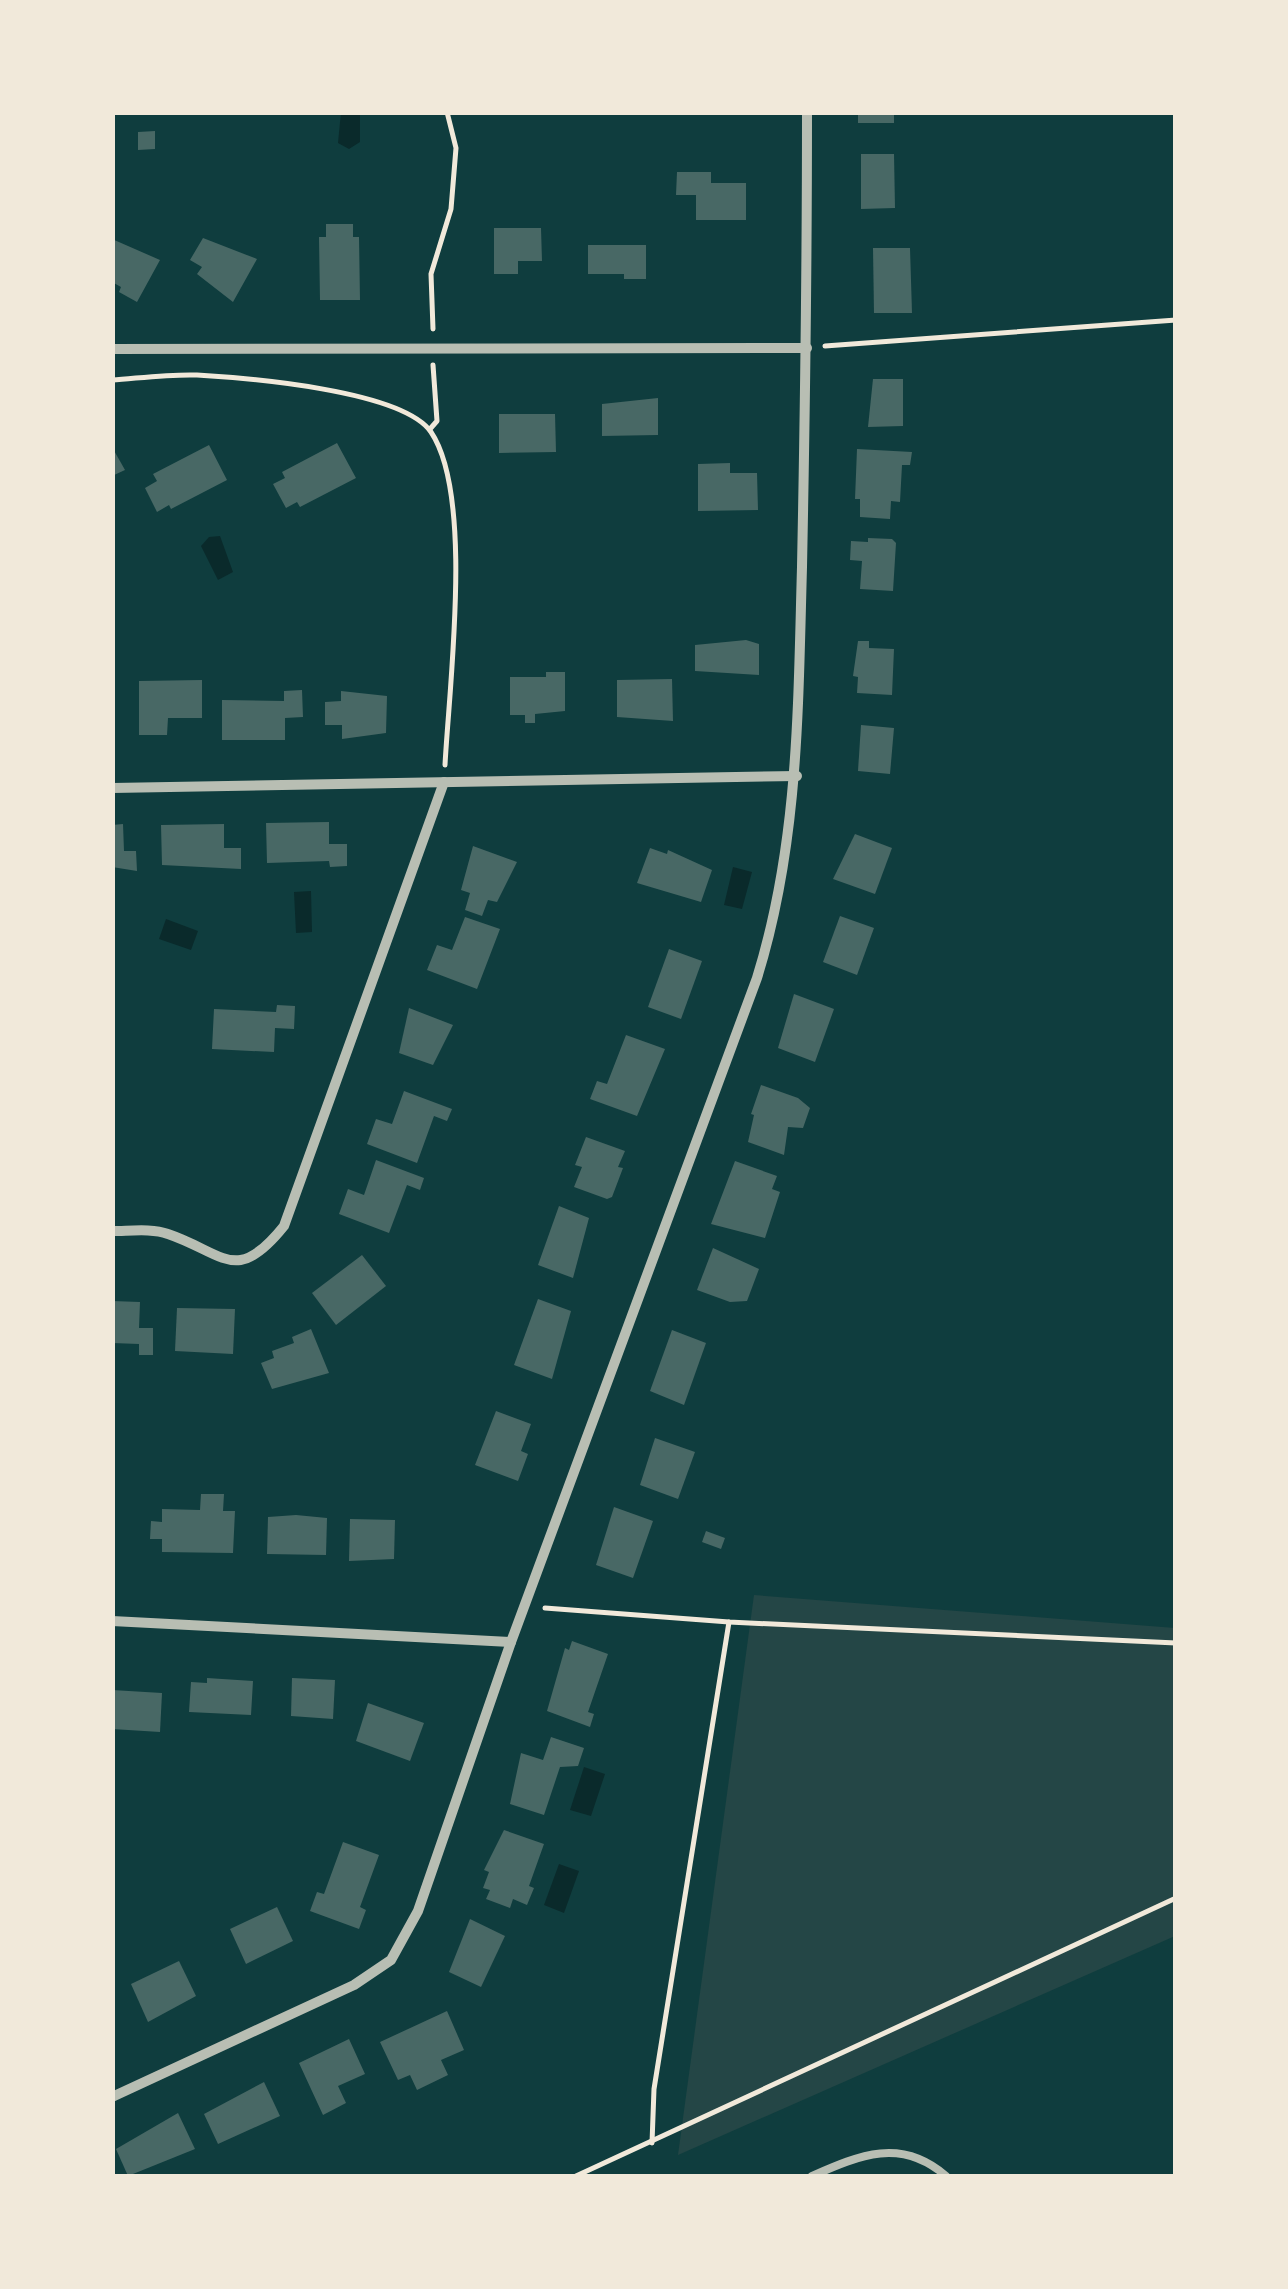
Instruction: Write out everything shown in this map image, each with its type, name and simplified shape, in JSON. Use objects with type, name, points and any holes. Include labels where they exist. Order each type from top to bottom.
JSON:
[{"type":"street","points":[[112,2097],[354,1986],[391,1960],[418,1911],[511,1642],[757,978],[777,914],[797,776],[807,348],[807,112]]},
{"type":"street","points":[[112,349],[807,348]]},
{"type":"street","points":[[112,788],[797,776]]},
{"type":"street","points":[[112,1230],[166,1232],[224,1262],[262,1253],[284,1226],[444,782]]},
{"type":"street","points":[[112,1622],[511,1642]]},
{"type":"lane","points":[[812,2176],[858,2155],[884,2149],[913,2156],[946,2176]]},
{"type":"path","points":[[433,332],[431,274],[451,210],[456,148],[447,112]]},
{"type":"path","points":[[807,348],[1176,320]]},
{"type":"path","points":[[430,430],[436,421],[432,359]]},
{"type":"path","points":[[112,380],[195,375],[298,387],[380,402],[430,430],[448,472],[454,520],[444,782]]},
{"type":"path","points":[[525,1606],[729,1622],[1176,1643]]},
{"type":"path","points":[[652,2143],[654,2088],[729,1622]]},
{"type":"path","points":[[576,2176],[1176,1898]]},
{"type":"shaded area","points":[[341,112],[360,115],[360,142],[349,149],[338,143]]},
{"type":"shaded area","points":[[220,536],[233,572],[218,580],[201,546],[209,537]]},
{"type":"shaded area","points":[[733,867],[752,872],[742,909],[724,905]]},
{"type":"shaded area","points":[[311,891],[312,932],[296,933],[294,892]]},
{"type":"shaded area","points":[[166,919],[198,931],[191,950],[159,939]]},
{"type":"shaded area","points":[[754,1595],[1175,1628],[1175,1936],[678,2155]]},
{"type":"shaded area","points":[[584,1767],[605,1774],[591,1816],[570,1810]]},
{"type":"shaded area","points":[[559,1864],[579,1871],[564,1913],[544,1905]]},
{"type":"building","points":[[858,112],[894,112],[894,123],[858,123]]},
{"type":"building","points":[[155,131],[155,149],[138,150],[138,132]]},
{"type":"building","points":[[861,154],[894,154],[895,208],[861,209]]},
{"type":"building","points":[[677,172],[711,172],[711,183],[746,183],[746,220],[696,220],[696,195],[676,195]]},
{"type":"building","points":[[326,224],[353,224],[353,237],[359,237],[360,300],[320,300],[319,237],[326,237]]},
{"type":"building","points":[[494,228],[541,228],[542,261],[518,261],[518,274],[494,274]]},
{"type":"building","points":[[203,238],[257,259],[233,302],[197,274],[202,267],[190,260]]},
{"type":"building","points":[[112,239],[160,260],[137,302],[119,292],[121,287],[112,282]]},
{"type":"building","points":[[588,245],[646,245],[646,279],[624,279],[624,274],[588,274]]},
{"type":"building","points":[[873,248],[910,248],[912,313],[874,313]]},
{"type":"building","points":[[873,379],[903,379],[903,426],[868,427]]},
{"type":"building","points":[[658,398],[658,435],[602,436],[602,404]]},
{"type":"building","points":[[499,414],[555,414],[556,452],[499,453]]},
{"type":"building","points":[[337,443],[356,478],[300,507],[297,502],[286,508],[273,484],[285,478],[282,472]]},
{"type":"building","points":[[209,445],[227,480],[171,509],[169,505],[157,512],[145,488],[157,481],[153,474]]},
{"type":"building","points":[[112,447],[125,470],[112,476]]},
{"type":"building","points":[[857,449],[912,452],[910,465],[902,465],[900,502],[891,501],[890,519],[860,517],[860,499],[855,499]]},
{"type":"building","points":[[730,463],[730,473],[757,473],[758,510],[698,511],[698,464]]},
{"type":"building","points":[[868,538],[892,539],[896,543],[893,591],[860,589],[862,561],[850,560],[851,541],[868,542]]},
{"type":"building","points":[[746,640],[759,644],[759,675],[695,671],[695,645]]},
{"type":"building","points":[[858,641],[869,641],[869,648],[894,649],[892,695],[857,693],[858,677],[853,676]]},
{"type":"building","points":[[546,672],[565,672],[565,711],[535,714],[535,723],[525,723],[525,715],[510,715],[510,677],[546,677]]},
{"type":"building","points":[[672,679],[673,721],[617,717],[617,680]]},
{"type":"building","points":[[202,680],[202,718],[168,718],[167,735],[139,735],[139,681]]},
{"type":"building","points":[[302,690],[303,717],[285,718],[285,740],[222,740],[222,700],[284,701],[284,691]]},
{"type":"building","points":[[341,691],[387,696],[386,733],[342,739],[342,725],[325,725],[325,702],[341,701]]},
{"type":"building","points":[[861,725],[894,728],[890,774],[858,771]]},
{"type":"building","points":[[329,822],[329,844],[347,844],[347,866],[330,867],[329,861],[267,863],[266,823]]},
{"type":"building","points":[[123,824],[124,851],[136,851],[137,871],[112,867],[112,825]]},
{"type":"building","points":[[224,824],[224,848],[241,848],[241,869],[162,865],[161,825]]},
{"type":"building","points":[[855,834],[892,848],[875,894],[833,879]]},
{"type":"building","points":[[473,846],[517,862],[497,902],[488,900],[482,916],[465,910],[470,893],[461,890]]},
{"type":"building","points":[[650,848],[667,854],[668,850],[712,870],[701,902],[637,883]]},
{"type":"building","points":[[840,916],[874,928],[857,975],[823,962]]},
{"type":"building","points":[[465,917],[500,929],[477,989],[427,970],[437,945],[452,950]]},
{"type":"building","points":[[669,949],[702,961],[681,1019],[648,1007]]},
{"type":"building","points":[[794,994],[834,1009],[815,1062],[778,1048]]},
{"type":"building","points":[[277,1005],[295,1006],[294,1029],[275,1028],[274,1052],[212,1049],[214,1009],[276,1012]]},
{"type":"building","points":[[409,1008],[453,1025],[433,1065],[399,1053]]},
{"type":"building","points":[[626,1035],[665,1049],[637,1116],[590,1099],[597,1081],[607,1084]]},
{"type":"building","points":[[761,1085],[798,1098],[810,1108],[803,1128],[788,1127],[784,1155],[748,1142],[754,1115],[751,1114]]},
{"type":"building","points":[[404,1091],[452,1109],[447,1121],[434,1116],[417,1163],[367,1144],[376,1119],[392,1124]]},
{"type":"building","points":[[586,1137],[625,1151],[618,1167],[623,1168],[612,1197],[607,1199],[574,1187],[582,1167],[575,1165]]},
{"type":"building","points":[[376,1160],[424,1178],[420,1190],[407,1185],[389,1233],[339,1214],[348,1189],[364,1195]]},
{"type":"building","points":[[735,1161],[777,1176],[772,1189],[780,1192],[765,1238],[711,1224]]},
{"type":"building","points":[[559,1206],[589,1218],[573,1278],[538,1265]]},
{"type":"building","points":[[713,1248],[759,1269],[747,1301],[730,1302],[697,1290]]},
{"type":"building","points":[[362,1255],[386,1286],[336,1325],[312,1293]]},
{"type":"building","points":[[538,1299],[571,1311],[552,1379],[514,1365]]},
{"type":"building","points":[[112,1301],[140,1302],[139,1328],[153,1328],[153,1355],[139,1355],[139,1344],[112,1343]]},
{"type":"building","points":[[177,1308],[235,1309],[233,1354],[175,1351]]},
{"type":"building","points":[[311,1329],[329,1373],[272,1389],[261,1363],[274,1358],[272,1351],[294,1343],[292,1337]]},
{"type":"building","points":[[672,1330],[706,1343],[684,1405],[650,1391]]},
{"type":"building","points":[[496,1411],[531,1424],[521,1451],[528,1454],[518,1481],[475,1465]]},
{"type":"building","points":[[655,1438],[695,1452],[678,1499],[640,1485]]},
{"type":"building","points":[[201,1494],[224,1494],[223,1511],[235,1511],[233,1553],[162,1552],[162,1539],[150,1539],[151,1521],[162,1522],[162,1509],[200,1510]]},
{"type":"building","points":[[614,1507],[653,1521],[633,1578],[596,1565]]},
{"type":"building","points":[[268,1517],[327,1518],[326,1555],[267,1554]]},
{"type":"building","points":[[350,1519],[395,1520],[394,1559],[349,1561]]},
{"type":"building","points":[[706,1531],[725,1538],[721,1549],[702,1542]]},
{"type":"building","points":[[572,1641],[608,1654],[588,1712],[594,1714],[590,1727],[547,1711],[565,1648],[569,1650]]},
{"type":"building","points":[[207,1678],[253,1681],[251,1715],[189,1712],[191,1682],[207,1683]]},
{"type":"building","points":[[292,1678],[335,1680],[333,1719],[291,1716]]},
{"type":"building","points":[[112,1690],[162,1693],[160,1732],[112,1729]]},
{"type":"building","points":[[368,1703],[424,1723],[410,1761],[356,1741]]},
{"type":"building","points":[[551,1737],[584,1748],[578,1766],[560,1767],[544,1815],[510,1804],[521,1753],[543,1760]]},
{"type":"building","points":[[504,1830],[544,1844],[529,1886],[534,1888],[527,1905],[513,1899],[510,1908],[486,1899],[490,1890],[483,1888],[489,1872],[484,1870]]},
{"type":"building","points":[[343,1842],[379,1855],[360,1907],[366,1910],[359,1929],[310,1911],[317,1892],[324,1894]]},
{"type":"building","points":[[277,1907],[293,1941],[246,1964],[230,1929]]},
{"type":"building","points":[[470,1919],[505,1936],[481,1987],[449,1972]]},
{"type":"building","points":[[179,1961],[196,1996],[148,2022],[131,1984]]},
{"type":"building","points":[[447,2011],[464,2050],[441,2060],[448,2075],[417,2090],[410,2075],[398,2080],[380,2042]]},
{"type":"building","points":[[349,2039],[365,2074],[338,2086],[346,2103],[323,2115],[299,2063]]},
{"type":"building","points":[[264,2082],[280,2116],[218,2144],[204,2114]]},
{"type":"building","points":[[178,2113],[195,2149],[128,2176],[116,2149]]}]
